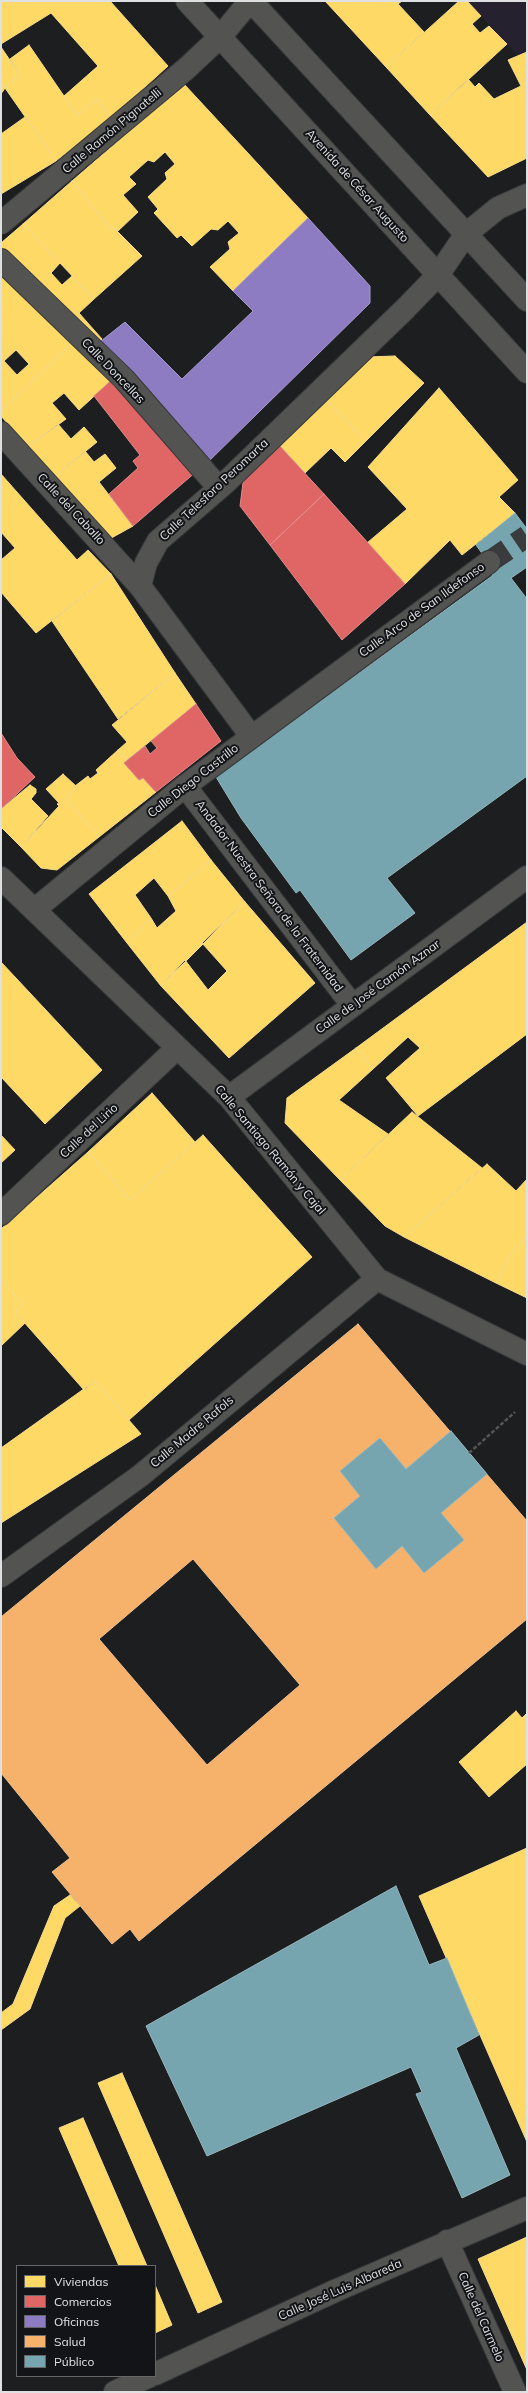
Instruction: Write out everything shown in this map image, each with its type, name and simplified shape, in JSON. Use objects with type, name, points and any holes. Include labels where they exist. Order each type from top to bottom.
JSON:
[{"type":"street","name":"Avenida de César Augusto","points":[[187,1],[221,36],[527,372]]},
{"type":"street","name":"Calle Ramón Pignatelli","points":[[1,223],[187,68],[221,36],[250,1]]},
{"type":"street","points":[[250,1],[527,300]]},
{"type":"street","name":"Calle Telesforo Peromarta","points":[[140,586],[146,563],[158,541],[219,488],[405,309],[438,275],[466,234],[498,208],[527,195]]},
{"type":"street","name":"Calle Doncellas","points":[[1,260],[124,379],[219,488]]},
{"type":"street","name":"Calle del Caballo","points":[[1,433],[140,586]]},
{"type":"street","name":"Calle Arco de San Ildefonso","points":[[356,658],[489,562]]},
{"type":"street","points":[[140,586],[250,736]]},
{"type":"street","name":"Calle Diego Castrillo","points":[[34,910],[185,786],[356,658]]},
{"type":"street","name":"Andador Nuestra Señora de la Fraternidad","points":[[185,786],[352,1005]]},
{"type":"street","name":"Calle de José Camón Aznar","points":[[229,1097],[527,877]]},
{"type":"street","name":"Calle Santiago Ramón y Cajal","points":[[1,878],[176,1048],[229,1097],[377,1279],[527,1354]]},
{"type":"street","name":"Calle del Lirio","points":[[1,1214],[176,1048]]},
{"type":"street","name":"Calle Madre Rafols","points":[[1,1576],[140,1476],[377,1279]]},
{"type":"street","name":"Calle José Luis Albareda","points":[[156,2374],[447,2242],[527,2208]]},
{"type":"street","name":"Calle del Carmelo","points":[[447,2242],[515,2392]]},
{"type":"street","points":[[115,2392],[148,2377]]},
{"type":"path","points":[[469,1453],[515,1412]]},
{"type":"shaded area","points":[[467,1],[527,1],[527,52],[518,56]]},
{"type":"building: Viviendas","points":[[1,1],[110,1],[168,66],[111,118],[97,99],[77,115],[64,96],[98,66],[51,13],[1,44]]},
{"type":"building: Viviendas","points":[[325,1],[402,1],[398,4],[424,32],[386,67]]},
{"type":"building: Viviendas","points":[[459,1],[467,1],[481,16],[472,24],[480,33],[489,26],[507,44],[430,115],[386,67]]},
{"type":"building: Viviendas","points":[[29,45],[77,115],[97,99],[111,118],[56,161],[5,88],[20,75],[10,59]]},
{"type":"building: Viviendas","points":[[1,47],[20,75],[5,88],[1,82]]},
{"type":"building: Viviendas","points":[[527,52],[527,158],[488,177],[430,115],[468,79],[475,87],[479,83],[494,99],[521,86],[508,60]]},
{"type":"building: Viviendas","points":[[1,82],[5,88],[1,94]]},
{"type":"building: Viviendas","points":[[184,84],[308,218],[233,291],[210,267],[230,249],[228,242],[239,233],[228,221],[218,230],[211,229],[192,246],[181,235],[177,238],[154,213],[158,209],[148,197],[167,179],[165,173],[175,164],[165,152],[154,162],[148,160],[129,177],[136,184],[123,195],[138,212],[118,231],[114,228],[111,230],[72,181]]},
{"type":"building: Viviendas","points":[[25,117],[56,161],[1,194],[1,134]]},
{"type":"building: Viviendas","points":[[72,181],[111,230],[114,228],[142,256],[94,299],[23,224]]},
{"type":"building: Viviendas","points":[[23,224],[60,263],[51,273],[62,285],[72,276],[94,299],[79,313],[102,339],[96,345],[1,254],[1,243]]},
{"type":"building: Viviendas","points":[[1,267],[75,340],[1,411]],"holes":[[[16,350],[29,364],[17,375],[4,361]]]},
{"type":"building: Viviendas","points":[[75,340],[115,377],[79,410],[64,393],[52,403],[66,419],[28,447],[1,416],[1,411]]},
{"type":"building: Viviendas","points":[[395,356],[424,383],[366,441],[324,398],[366,357]]},
{"type":"building: Viviendas","points":[[439,388],[518,480],[499,497],[515,513],[462,555],[450,540],[405,584],[367,543],[407,509],[368,467]]},
{"type":"building: Viviendas","points":[[324,398],[366,441],[345,462],[331,448],[305,473],[277,443]]},
{"type":"building: Viviendas","points":[[58,424],[71,439],[84,427],[97,442],[54,477],[28,447]]},
{"type":"building: Viviendas","points":[[85,451],[94,462],[105,454],[116,468],[99,482],[133,526],[106,541],[54,477]]},
{"type":"building: Viviendas","points":[[1,474],[77,560],[88,550],[111,574],[36,633],[1,592],[1,560],[15,548],[1,532]]},
{"type":"building: Viviendas","points":[[111,574],[175,673],[118,719],[52,621]]},
{"type":"building: Viviendas","points":[[175,673],[196,704],[127,760],[118,750],[127,742],[112,725]]},
{"type":"building: Viviendas","points":[[118,750],[127,760],[124,763],[139,780],[143,778],[156,792],[99,837],[66,799],[77,787],[75,786],[88,776],[90,779],[98,773],[96,770]]},
{"type":"building: Viviendas","points":[[63,774],[77,787],[66,799],[99,837],[57,870],[41,868],[21,847],[59,806],[57,804],[59,803],[46,789]]},
{"type":"building: Viviendas","points":[[30,785],[36,789],[36,793],[31,799],[48,816],[21,847],[1,827],[1,809]]},
{"type":"building: Viviendas","points":[[182,821],[211,860],[168,896],[154,878],[135,895],[151,918],[127,943],[89,894]]},
{"type":"building: Viviendas","points":[[211,860],[245,902],[161,986],[127,943],[151,918],[157,928],[176,911],[168,896]]},
{"type":"building: Viviendas","points":[[245,902],[315,983],[229,1058],[161,986],[185,960],[208,990],[227,971],[202,943]]},
{"type":"building: Viviendas","points":[[527,922],[527,1034],[418,1116],[386,1078],[420,1048],[408,1037],[373,1069],[356,1048]]},
{"type":"building: Viviendas","points":[[1,962],[102,1070],[45,1124],[1,1077]]},
{"type":"building: Viviendas","points":[[356,1048],[373,1069],[339,1100],[388,1134],[340,1180],[285,1123],[287,1098]]},
{"type":"building: Viviendas","points":[[152,1093],[195,1142],[130,1200],[88,1152]]},
{"type":"building: Viviendas","points":[[412,1112],[482,1168],[404,1237],[385,1226],[340,1180]]},
{"type":"building: Viviendas","points":[[1,1135],[15,1150],[1,1163]]},
{"type":"building: Viviendas","points":[[203,1135],[312,1257],[129,1420],[95,1381],[84,1390],[15,1312],[23,1305],[1,1280],[1,1229],[88,1152],[130,1200]]},
{"type":"building: Viviendas","points":[[487,1164],[516,1191],[527,1179],[527,1236],[510,1255],[496,1283],[404,1237]]},
{"type":"building: Viviendas","points":[[527,1236],[527,1298],[496,1283],[510,1255]]},
{"type":"building: Viviendas","points":[[1,1280],[23,1305],[15,1312],[25,1323],[1,1346]]},
{"type":"building: Viviendas","points":[[95,1381],[141,1434],[1,1523],[1,1448]]},
{"type":"building: Viviendas","points":[[516,1711],[522,1718],[527,1713],[527,1764],[489,1797],[459,1762]]},
{"type":"building: Viviendas","points":[[527,1848],[527,2142],[419,1896]]},
{"type":"building: Viviendas","points":[[70,1895],[80,1906],[65,1918],[30,2009],[1,2030],[1,2013],[13,2004],[54,1906]]},
{"type":"building: Viviendas","points":[[122,2073],[222,2302],[198,2313],[98,2083]]},
{"type":"building: Viviendas","points":[[83,2118],[147,2265],[119,2265],[59,2128]]},
{"type":"building: Viviendas","points":[[527,2237],[527,2370],[478,2259]]},
{"type":"building: Viviendas","points":[[156,2287],[172,2325],[156,2333]]},
{"type":"building: Comercios","points":[[115,377],[197,471],[133,526],[109,494],[138,468],[133,461],[140,455],[94,396]]},
{"type":"building: Comercios","points":[[277,443],[324,494],[270,545],[240,506],[244,475]]},
{"type":"building: Comercios","points":[[324,494],[405,584],[342,640],[270,545]]},
{"type":"building: Comercios","points":[[196,704],[221,741],[156,792],[143,778],[139,780],[124,763],[145,746],[150,754],[157,748],[151,741]]},
{"type":"building: Comercios","points":[[1,733],[17,758],[35,777],[1,809]]},
{"type":"building: Oficinas","points":[[308,218],[370,286],[370,303],[206,464],[96,345],[125,322],[182,379],[253,311],[233,291]]},
{"type":"building: Salud","points":[[358,1324],[527,1521],[527,1619],[139,1941],[130,1929],[112,1944],[52,1872],[70,1858],[1,1773],[1,1617]],"holes":[[[193,1559],[300,1685],[207,1765],[99,1639]]]},
{"type":"building: Público","points":[[515,513],[527,529],[527,567],[511,578],[527,599],[527,776],[387,878],[415,913],[351,960],[300,890],[296,893],[241,818],[216,777],[492,576],[494,570],[476,545]]},
{"type":"building: Público","points":[[451,1431],[487,1474],[441,1513],[464,1540],[424,1573],[402,1546],[376,1569],[334,1518],[360,1496],[340,1471],[380,1438],[406,1469]]},
{"type":"building: Público","points":[[396,1886],[429,1965],[447,1958],[479,2035],[456,2048],[510,2175],[462,2198],[416,2094],[422,2092],[411,2067],[207,2156],[146,2026]]},
{"type":"tunnel","points":[[489,562],[527,536]]}]
